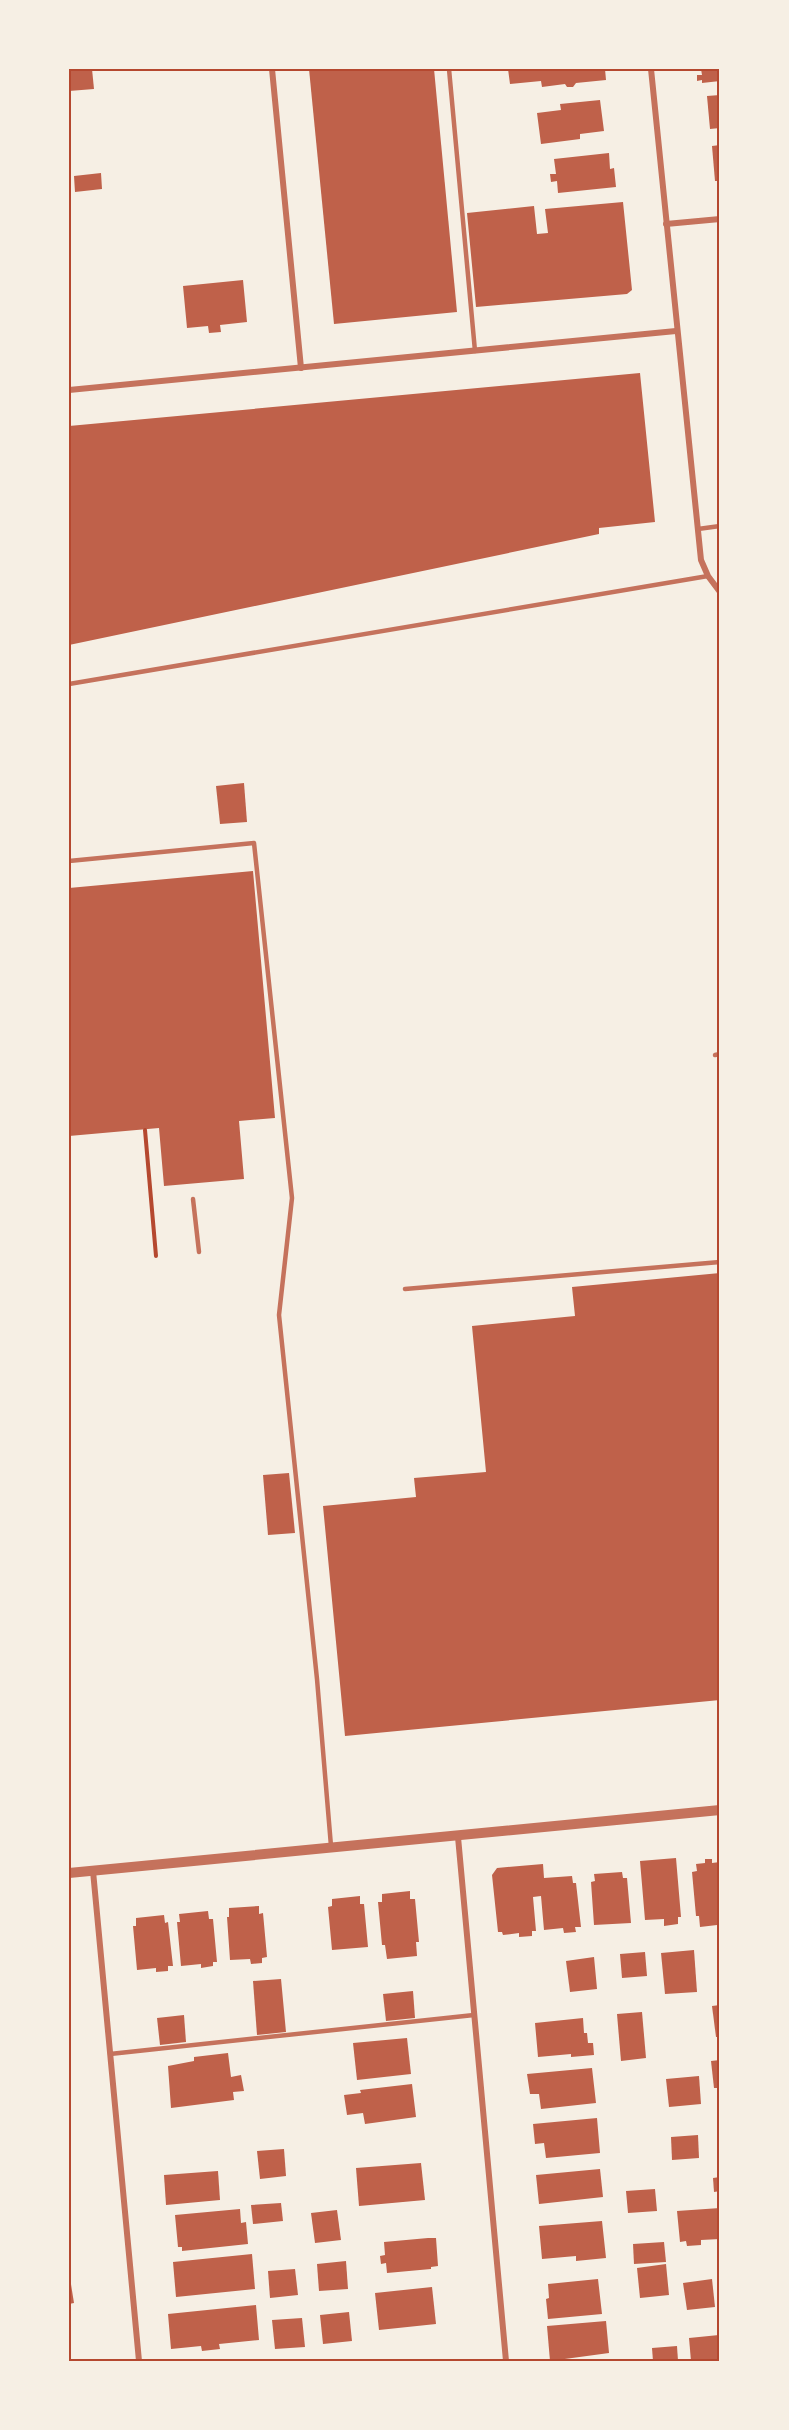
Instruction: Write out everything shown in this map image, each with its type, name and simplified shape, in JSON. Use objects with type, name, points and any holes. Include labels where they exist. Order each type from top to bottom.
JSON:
[{"type":"street","points":[[272,69],[301,368]]},
{"type":"street","points":[[651,69],[701,560],[708,576],[720,592]]},
{"type":"street","points":[[666,224],[720,219]]},
{"type":"street","points":[[69,390],[676,331]]},
{"type":"street","points":[[69,1873],[720,1810]]},
{"type":"street","points":[[458,1837],[506,2361]]},
{"type":"street","points":[[93,1871],[139,2361]]},
{"type":"lane","points":[[449,69],[475,351]]},
{"type":"lane","points":[[698,529],[720,526]]},
{"type":"lane","points":[[69,684],[708,576]]},
{"type":"lane","points":[[69,861],[254,843],[292,1198],[279,1315],[317,1679],[332,1849]]},
{"type":"lane","points":[[193,1199],[199,1252]]},
{"type":"lane","points":[[405,1289],[720,1262]]},
{"type":"lane","points":[[110,2055],[474,2015]]},
{"type":"path","points":[[145,1130],[156,1256]]},
{"type":"building","points":[[69,69],[92,69],[94,89],[69,91]]},
{"type":"building","points":[[309,69],[434,69],[457,312],[334,324]]},
{"type":"building","points":[[508,69],[605,69],[606,80],[576,83],[573,87],[567,87],[565,84],[542,87],[541,81],[510,84]]},
{"type":"building","points":[[701,69],[720,69],[720,81],[702,83],[702,80],[697,81],[697,75],[702,75]]},
{"type":"building","points":[[720,95],[720,128],[710,129],[707,96]]},
{"type":"building","points":[[600,100],[604,131],[580,134],[580,139],[541,144],[537,113],[561,110],[560,104]]},
{"type":"building","points":[[720,145],[720,181],[715,181],[712,146]]},
{"type":"building","points":[[609,153],[610,169],[614,168],[616,187],[558,193],[557,181],[551,182],[550,174],[556,174],[554,159]]},
{"type":"building","points":[[101,173],[102,189],[75,192],[74,176]]},
{"type":"building","points":[[623,202],[632,290],[627,294],[476,307],[467,213],[534,206],[537,234],[548,233],[545,209]]},
{"type":"building","points":[[243,280],[247,322],[220,325],[221,332],[209,333],[208,326],[187,328],[183,286]]},
{"type":"building","points":[[640,373],[655,522],[599,528],[599,534],[69,645],[69,426]]},
{"type":"building","points":[[244,783],[247,822],[220,824],[216,786]]},
{"type":"building","points":[[253,871],[275,1118],[239,1121],[244,1179],[164,1186],[159,1128],[69,1136],[69,888]]},
{"type":"building","points":[[720,1273],[720,1700],[345,1736],[323,1506],[416,1497],[414,1478],[486,1472],[472,1326],[575,1316],[572,1287]]},
{"type":"building","points":[[289,1473],[295,1533],[268,1535],[263,1475]]},
{"type":"building","points":[[676,1858],[681,1917],[678,1917],[678,1924],[664,1926],[664,1919],[645,1920],[640,1861]]},
{"type":"building","points":[[705,1859],[712,1859],[712,1863],[720,1862],[720,1929],[717,1929],[717,1925],[700,1927],[699,1916],[696,1916],[692,1872],[697,1871],[696,1864],[705,1863]]},
{"type":"building","points":[[543,1864],[544,1878],[572,1876],[573,1883],[576,1883],[581,1927],[575,1927],[576,1932],[564,1933],[563,1928],[544,1930],[541,1896],[533,1897],[536,1931],[532,1931],[532,1936],[519,1937],[519,1933],[503,1935],[502,1932],[498,1932],[492,1875],[497,1868]]},
{"type":"building","points":[[622,1872],[623,1878],[627,1878],[631,1923],[594,1925],[591,1882],[595,1881],[594,1874]]},
{"type":"building","points":[[410,1891],[410,1899],[415,1899],[419,1942],[416,1942],[417,1956],[387,1959],[385,1945],[382,1945],[378,1902],[382,1902],[382,1894]]},
{"type":"building","points":[[360,1896],[360,1904],[364,1904],[368,1947],[332,1950],[328,1907],[332,1906],[332,1899]]},
{"type":"building","points":[[259,1906],[259,1914],[263,1913],[267,1957],[262,1958],[262,1963],[251,1964],[250,1959],[230,1960],[227,1917],[229,1917],[229,1908]]},
{"type":"building","points":[[208,1911],[209,1919],[213,1919],[217,1962],[213,1962],[213,1966],[201,1968],[201,1964],[181,1966],[177,1922],[180,1922],[179,1914]]},
{"type":"building","points":[[164,1915],[165,1923],[168,1922],[173,1966],[168,1966],[168,1971],[156,1972],[156,1968],[137,1970],[133,1926],[136,1926],[136,1918]]},
{"type":"building","points":[[694,1950],[697,1992],[665,1994],[661,1953]]},
{"type":"building","points":[[645,1952],[647,1976],[622,1978],[620,1954]]},
{"type":"building","points":[[594,1957],[597,1989],[570,1992],[566,1961]]},
{"type":"building","points":[[281,1979],[286,2032],[257,2035],[253,1981]]},
{"type":"building","points":[[413,1991],[415,2018],[386,2021],[383,1994]]},
{"type":"building","points":[[720,2005],[720,2037],[716,2037],[712,2006]]},
{"type":"building","points":[[642,2012],[646,2058],[621,2061],[617,2014]]},
{"type":"building","points":[[184,2015],[186,2042],[160,2045],[157,2018]]},
{"type":"building","points":[[583,2018],[584,2033],[587,2033],[588,2043],[593,2043],[594,2055],[571,2057],[571,2054],[538,2057],[535,2023]]},
{"type":"building","points":[[407,2038],[411,2074],[357,2080],[353,2043]]},
{"type":"building","points":[[228,2053],[231,2077],[241,2075],[244,2091],[233,2092],[234,2100],[171,2108],[168,2066],[194,2061],[194,2057]]},
{"type":"building","points":[[720,2060],[720,2088],[714,2088],[711,2061]]},
{"type":"building","points":[[592,2068],[596,2103],[541,2109],[539,2094],[530,2094],[527,2074]]},
{"type":"building","points":[[699,2076],[701,2104],[669,2107],[666,2079]]},
{"type":"building","points":[[412,2084],[416,2117],[365,2124],[363,2113],[347,2115],[344,2095],[361,2093],[360,2090]]},
{"type":"building","points":[[597,2118],[600,2153],[546,2158],[544,2143],[535,2144],[533,2124]]},
{"type":"building","points":[[698,2135],[699,2158],[672,2160],[671,2137]]},
{"type":"building","points":[[284,2149],[286,2176],[260,2179],[257,2151]]},
{"type":"building","points":[[421,2163],[425,2200],[359,2206],[356,2168]]},
{"type":"building","points":[[600,2169],[603,2197],[539,2204],[536,2175]]},
{"type":"building","points":[[218,2171],[220,2200],[166,2205],[164,2175]]},
{"type":"building","points":[[720,2177],[720,2191],[714,2192],[713,2178]]},
{"type":"building","points":[[655,2189],[657,2211],[628,2213],[626,2191]]},
{"type":"building","points":[[281,2203],[283,2221],[253,2224],[251,2205]]},
{"type":"building","points":[[720,2208],[720,2239],[701,2240],[701,2245],[687,2246],[686,2241],[680,2242],[677,2211]]},
{"type":"building","points":[[240,2209],[241,2223],[246,2222],[248,2244],[182,2251],[182,2247],[178,2247],[175,2215]]},
{"type":"building","points":[[337,2210],[341,2240],[315,2243],[311,2213]]},
{"type":"building","points":[[602,2221],[606,2258],[576,2261],[576,2256],[542,2259],[539,2226]]},
{"type":"building","points":[[436,2238],[438,2266],[431,2267],[431,2269],[387,2273],[386,2263],[381,2264],[380,2256],[385,2255],[384,2242]]},
{"type":"building","points":[[664,2242],[666,2262],[634,2264],[633,2244]]},
{"type":"building","points":[[252,2254],[255,2289],[176,2297],[173,2262]]},
{"type":"building","points":[[346,2261],[348,2289],[319,2291],[317,2264]]},
{"type":"building","points":[[666,2264],[669,2295],[640,2298],[637,2268]]},
{"type":"building","points":[[295,2269],[298,2295],[270,2298],[268,2271]]},
{"type":"building","points":[[69,2272],[74,2303],[69,2304]]},
{"type":"building","points":[[598,2279],[602,2314],[548,2319],[546,2299],[549,2298],[548,2284]]},
{"type":"building","points":[[712,2279],[715,2307],[687,2310],[683,2283]]},
{"type":"building","points":[[432,2287],[436,2324],[379,2330],[375,2293]]},
{"type":"building","points":[[256,2305],[259,2340],[219,2344],[220,2349],[202,2351],[201,2346],[171,2349],[168,2314]]},
{"type":"building","points":[[349,2312],[352,2341],[323,2344],[320,2315]]},
{"type":"building","points":[[302,2318],[305,2347],[275,2349],[272,2320]]},
{"type":"building","points":[[606,2321],[609,2353],[550,2361],[547,2326]]},
{"type":"building","points":[[719,2335],[720,2361],[691,2361],[689,2338]]},
{"type":"building","points":[[677,2346],[678,2361],[653,2361],[652,2348]]}]
